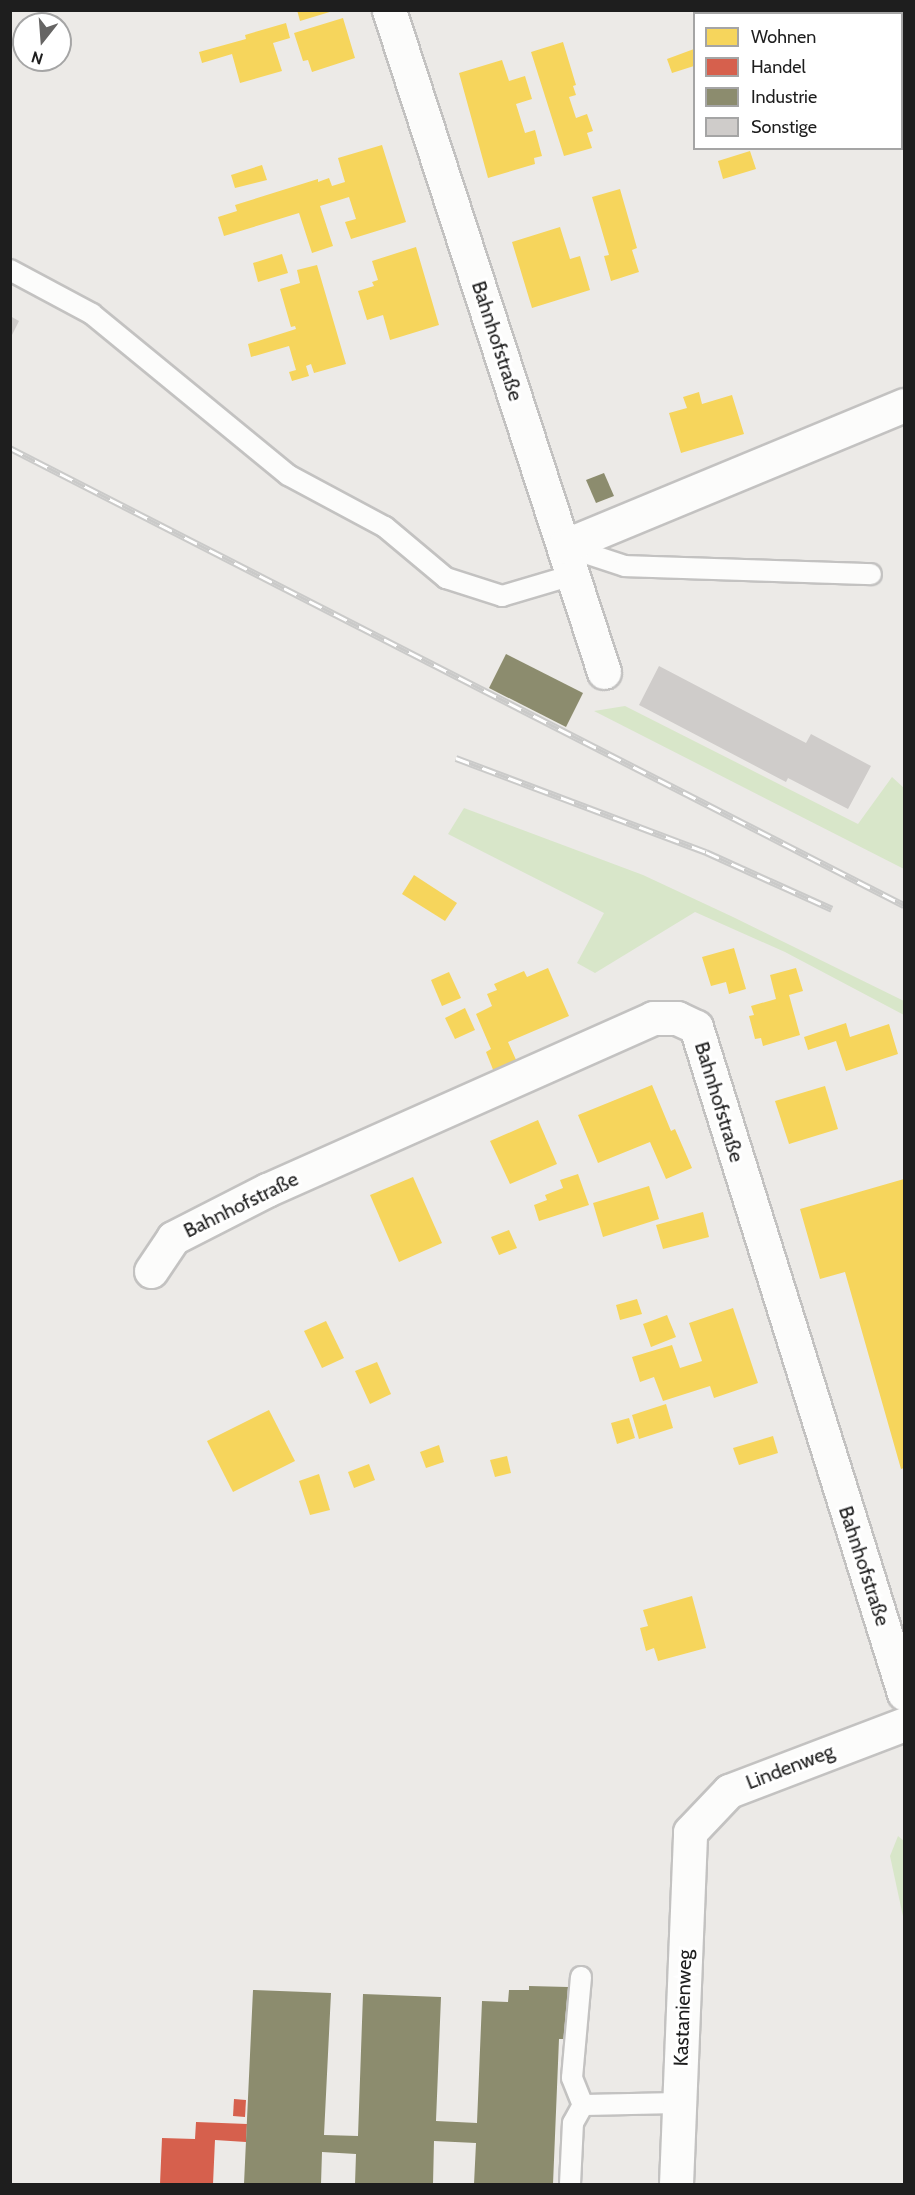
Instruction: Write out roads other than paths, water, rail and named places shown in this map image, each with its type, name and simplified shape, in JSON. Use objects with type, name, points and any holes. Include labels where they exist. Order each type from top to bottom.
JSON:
[{"type":"street","name":"Bahnhofstraße","points":[[389,10],[604,672]]},
{"type":"street","points":[[568,561],[904,405]]},
{"type":"street","name":"Bahnhofstraße","points":[[151,1271],[173,1238],[267,1190],[653,1018],[677,1018],[696,1027],[904,1693]]},
{"type":"street","name":"Lindenweg","points":[[690,1832],[729,1791],[904,1724]]},
{"type":"street","name":"Kastanienweg","points":[[676,2184],[690,1832]]},
{"type":"lane","points":[[10,270],[92,314],[288,476],[385,527],[446,578],[502,596],[568,561],[625,566],[871,574]]},
{"type":"lane","points":[[581,1977],[572,2078],[584,2105]]},
{"type":"lane","points":[[584,2105],[679,2103]]},
{"type":"lane","points":[[570,2184],[573,2123],[584,2105]]},
{"type":"railway","points":[[10,448],[904,905]]},
{"type":"railway","points":[[456,758],[706,852],[832,909]]}]
